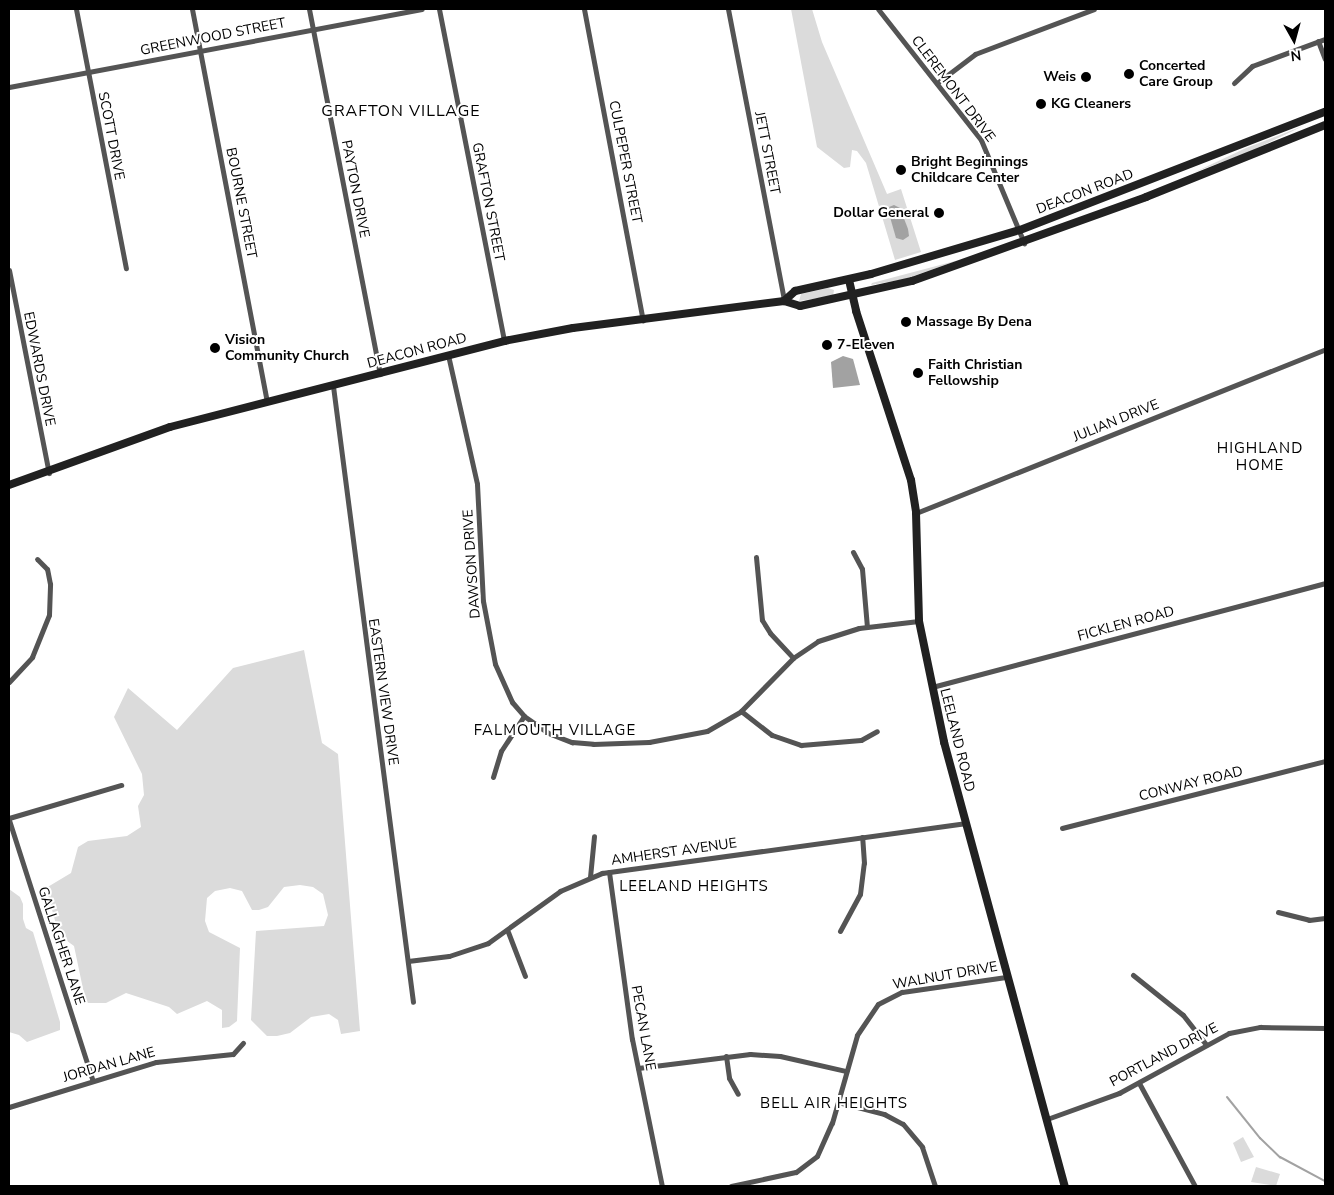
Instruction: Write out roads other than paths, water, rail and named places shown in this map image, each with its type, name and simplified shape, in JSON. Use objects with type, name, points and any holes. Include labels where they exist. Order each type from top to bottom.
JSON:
[{"type":"main road","name":"DEACON ROAD","points":[[784,301],[795,291],[849,280],[1020,230],[1325,112]]},
{"type":"main road","name":"DEACON ROAD","points":[[9,485],[49,473],[141,436],[268,401],[504,341],[573,328],[784,301],[800,306],[852,296],[933,275],[1024,243],[1325,125]]},
{"type":"main road","points":[[849,280],[852,296]]},
{"type":"main road","name":"LEELAND ROAD","points":[[852,296],[904,451],[916,513],[919,621],[932,687],[965,823],[1006,977],[1065,1186]]},
{"type":"street","name":"SCOTT DRIVE","points":[[76,9],[126,268]]},
{"type":"street","name":"BOURNE STREET","points":[[192,9],[268,401]]},
{"type":"street","name":"PAYTON DRIVE","points":[[309,9],[380,374]]},
{"type":"street","name":"GREENWOOD STREET","points":[[9,87],[422,9]]},
{"type":"street","name":"GRAFTON STREET","points":[[439,9],[504,341]]},
{"type":"street","name":"CULPEPER STREET","points":[[584,9],[643,320]]},
{"type":"street","name":"JETT STREET","points":[[728,9],[784,301]]},
{"type":"street","name":"CLEREMONT DRIVE","points":[[878,9],[981,140],[1024,243]]},
{"type":"street","points":[[936,83],[975,54],[1094,9]]},
{"type":"street","points":[[1234,83],[1252,66],[1325,39]]},
{"type":"street","points":[[1318,42],[1325,59]]},
{"type":"street","name":"EDWARDS DRIVE","points":[[9,270],[49,473]]},
{"type":"street","name":"JULIAN DRIVE","points":[[916,513],[1325,349]]},
{"type":"street","name":"DAWSON DRIVE","points":[[448,355],[477,484],[483,601],[490,647],[505,692],[524,716],[560,738],[593,744],[648,742],[693,734],[719,725],[741,711],[793,658],[832,635],[867,627],[919,621]]},
{"type":"street","name":"EASTERN VIEW DRIVE","points":[[333,386],[413,1002]]},
{"type":"street","points":[[853,552],[862,569],[867,627]]},
{"type":"street","points":[[9,682],[32,656],[49,615],[50,584],[47,569],[37,558]]},
{"type":"street","points":[[756,558],[762,620],[770,633],[793,658]]},
{"type":"street","name":"FICKLEN ROAD","points":[[932,687],[1325,583]]},
{"type":"street","points":[[741,711],[780,740],[801,745],[861,740],[877,731]]},
{"type":"street","points":[[493,777],[501,751],[524,716]]},
{"type":"street","name":"CONWAY ROAD","points":[[1062,828],[1325,761]]},
{"type":"street","points":[[9,819],[120,785]]},
{"type":"street","name":"GALLAGHER LANE","points":[[9,819],[92,1079]]},
{"type":"street","name":"AMHERST AVENUE","points":[[408,961],[462,953],[508,932],[560,891],[590,877],[609,872],[965,823]]},
{"type":"street","points":[[590,877],[594,836]]},
{"type":"street","points":[[840,931],[860,894],[864,864],[862,837]]},
{"type":"street","name":"PECAN LANE","points":[[609,872],[638,1068],[662,1186]]},
{"type":"street","points":[[1278,912],[1309,920],[1325,918]]},
{"type":"street","points":[[508,932],[525,976]]},
{"type":"street","points":[[1133,976],[1183,1015],[1205,1043]]},
{"type":"street","name":"WALNUT DRIVE","points":[[731,1186],[789,1174],[811,1162],[826,1141],[860,1028],[872,1009],[886,998],[902,992],[1006,977]]},
{"type":"street","name":"PORTLAND DRIVE","points":[[1047,1119],[1103,1100],[1139,1084],[1205,1043],[1229,1033],[1260,1027],[1325,1028]]},
{"type":"street","name":"JORDAN LANE","points":[[9,1107],[92,1079],[156,1062],[233,1054],[243,1043]]},
{"type":"street","points":[[638,1068],[726,1056],[780,1056],[846,1071]]},
{"type":"street","points":[[726,1056],[729,1078],[738,1094]]},
{"type":"street","points":[[1139,1084],[1195,1186]]},
{"type":"street","points":[[838,1102],[884,1114],[903,1124],[922,1147],[935,1186]]},
{"type":"waterway","points":[[1227,1097],[1260,1138],[1280,1157],[1325,1181]]},
{"type":"place","name":"Concerted Care Group","points":[[1129,74]]},
{"type":"place","name":"Weis","points":[[1086,77]]},
{"type":"place","name":"KG Cleaners","points":[[1041,104]]},
{"type":"place","name":"Bright Beginnings Childcare Center","points":[[901,170]]},
{"type":"place","name":"Dollar General","points":[[939,213]]},
{"type":"place","name":"Massage By Dena","points":[[906,322]]},
{"type":"place","name":"7-Eleven","points":[[827,345]]},
{"type":"place","name":"Vision Community Church","points":[[215,348]]},
{"type":"place","name":"Faith Christian Fellowship","points":[[918,373]]},
{"type":"district","name":"GRAFTON VILLAGE","points":[[401,111]]},
{"type":"district","name":"HIGHLAND HOME","points":[[1260,456]]},
{"type":"district","name":"FALMOUTH VILLAGE","points":[[555,731]]},
{"type":"district","name":"LEELAND HEIGHTS","points":[[694,887]]},
{"type":"district","name":"BELL AIR HEIGHTS","points":[[834,1104]]}]
